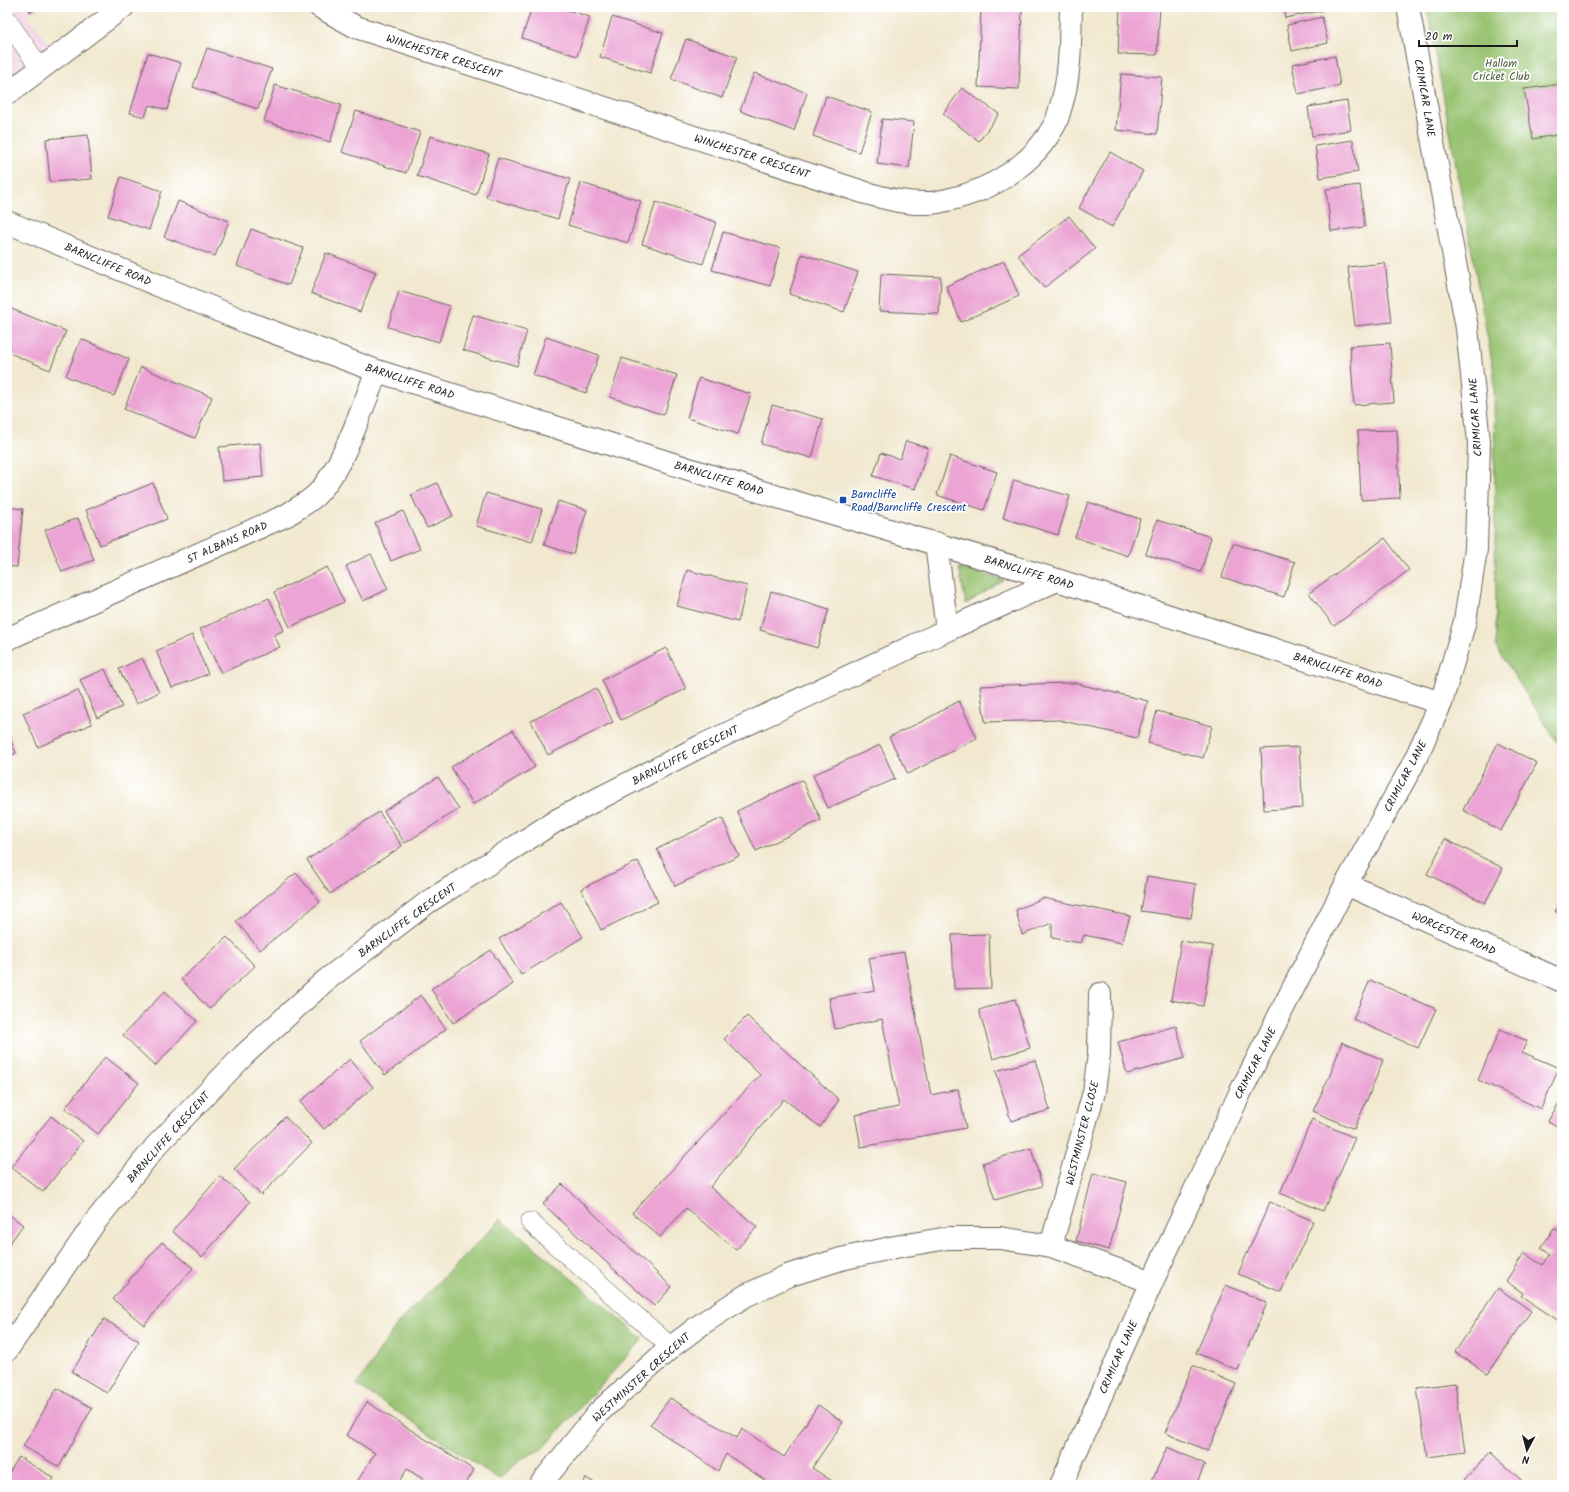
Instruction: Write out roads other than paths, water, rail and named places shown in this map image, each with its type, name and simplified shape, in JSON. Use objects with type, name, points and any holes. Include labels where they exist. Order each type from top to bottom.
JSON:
[{"type":"street","points":[[7,94],[123,7]]},
{"type":"street","name":"WINCHESTER CRESCENT","points":[[320,7],[356,27],[859,191],[896,201],[930,203],[962,197],[990,185],[1016,170],[1040,147],[1056,123],[1064,96],[1070,60],[1071,7]]},
{"type":"street","name":"CRIMICAR LANE","points":[[1061,1485],[1152,1282],[1240,1093],[1346,884],[1412,766],[1441,703],[1465,621],[1476,549],[1479,442],[1467,328],[1408,7]]},
{"type":"street","name":"BARNCLIFFE ROAD","points":[[7,222],[246,322],[377,371],[778,497],[1057,580],[1441,703]]},
{"type":"street","name":"ST ALBANS ROAD","points":[[7,639],[287,515],[315,496],[332,475],[348,444],[377,371]]},
{"type":"street","points":[[936,543],[947,630]]},
{"type":"street","name":"BARNCLIFFE CRESCENT","points":[[7,1350],[95,1222],[156,1146],[244,1055],[325,981],[428,902],[559,819],[701,746],[1057,580]]},
{"type":"street","name":"WORCESTER ROAD","points":[[1346,884],[1562,981]]},
{"type":"street","name":"WESTMINSTER CLOSE","points":[[1051,1246],[1094,1092],[1099,1054],[1100,994]]},
{"type":"street","name":"WESTMINSTER CRESCENT","points":[[540,1485],[599,1412],[671,1347],[703,1323],[745,1296],[787,1276],[841,1259],[895,1247],[948,1238],[1000,1238],[1051,1246],[1152,1282]]},
{"type":"lane","points":[[7,20],[40,68]]},
{"type":"lane","points":[[530,1222],[671,1347]]},
{"type":"place","name":"Barncliffe Road/Barncliffe Crescent","points":[[843,500]]},
{"type":"park label","name":"Hallam Cricket Club","points":[[1501,69]]}]
